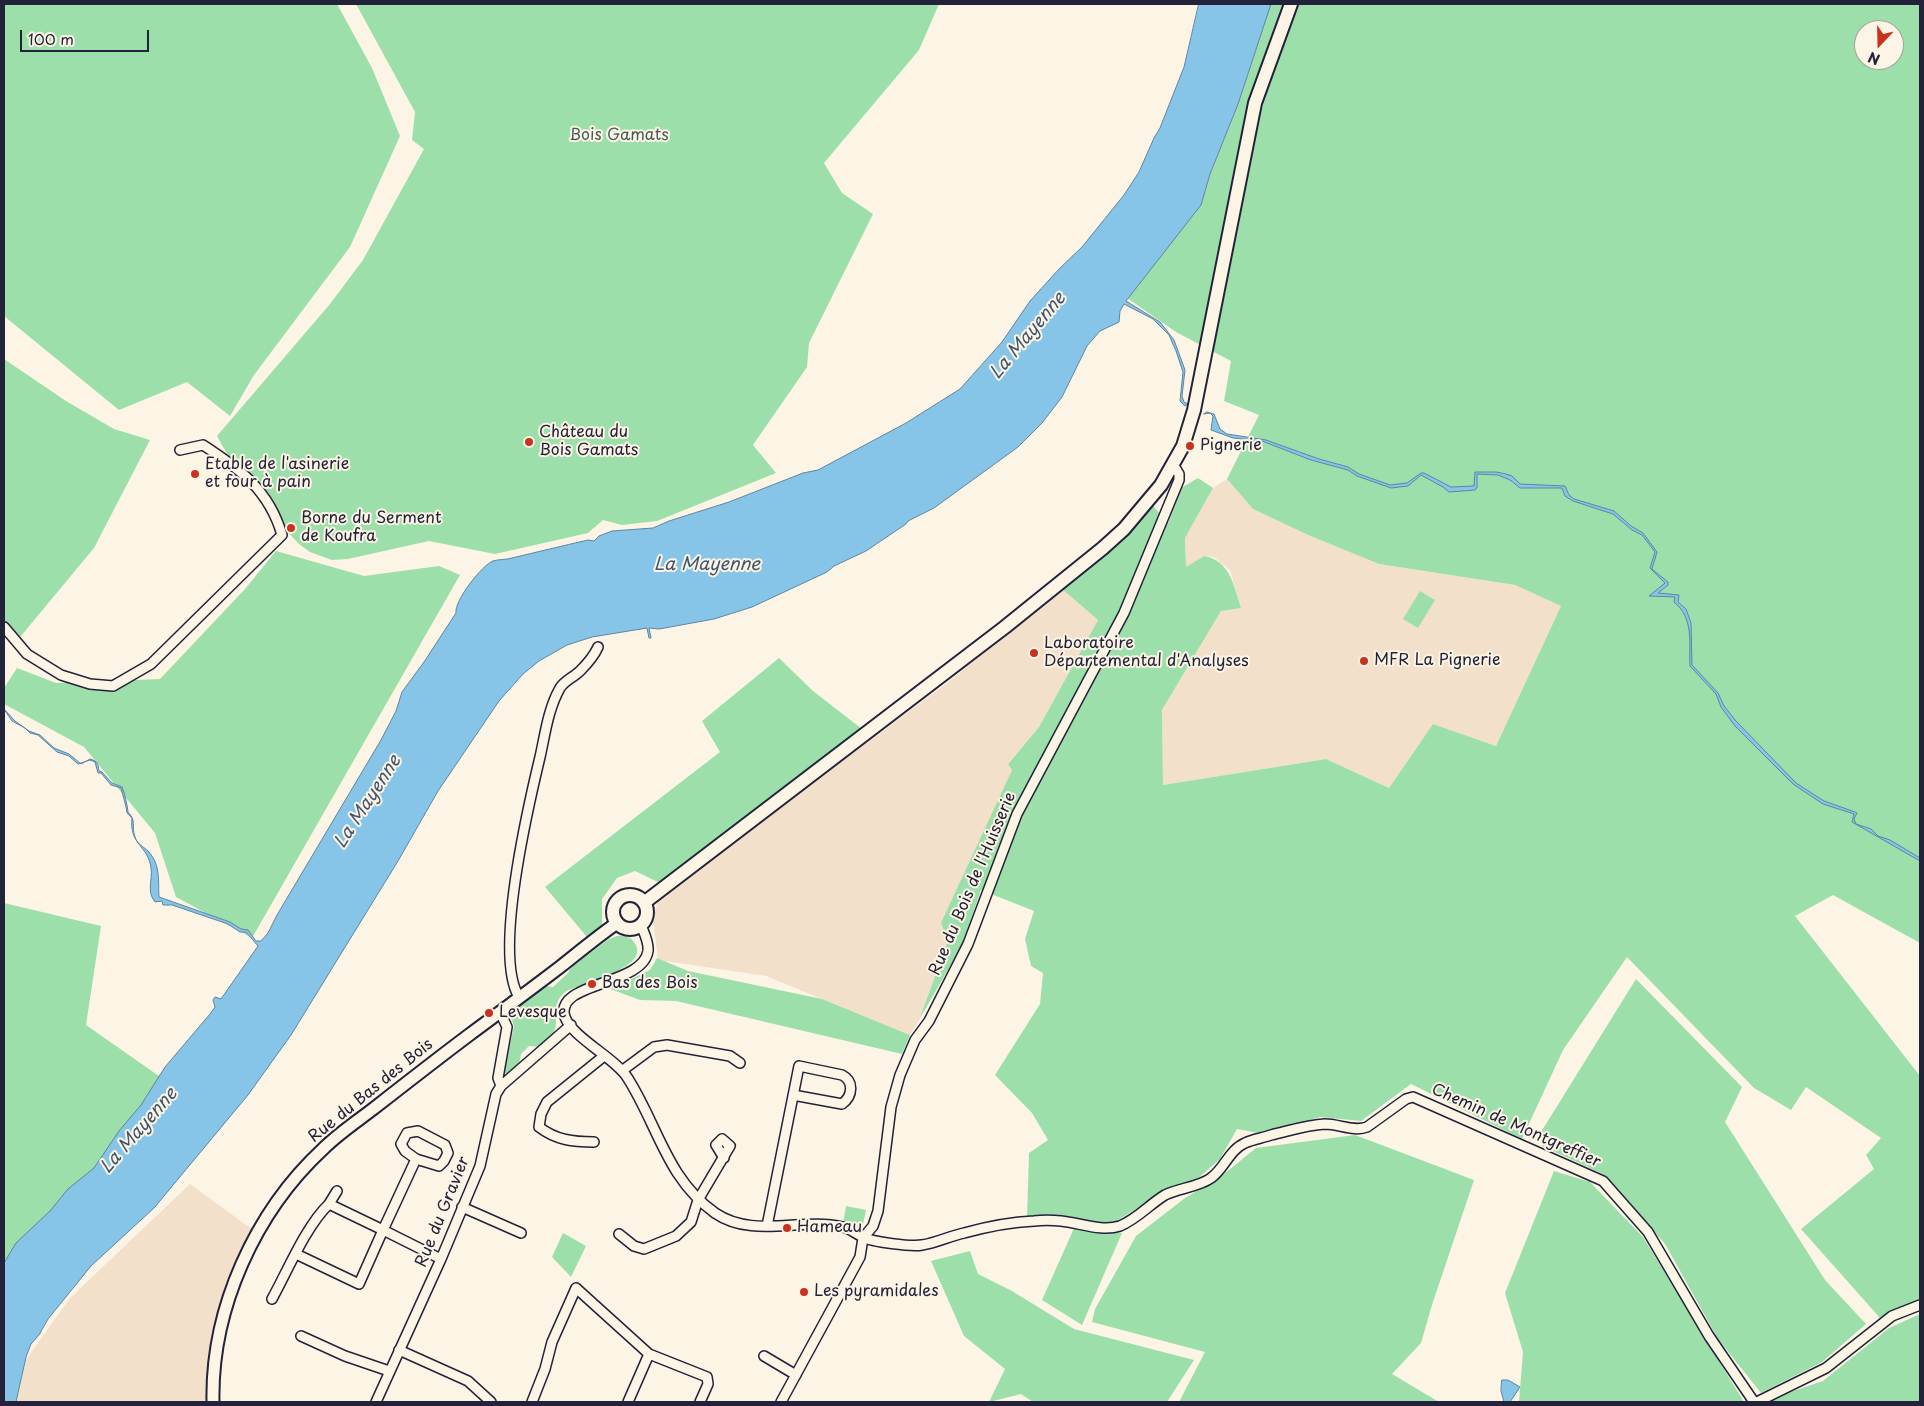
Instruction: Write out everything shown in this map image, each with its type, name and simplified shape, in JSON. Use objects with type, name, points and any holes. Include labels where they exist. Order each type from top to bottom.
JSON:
[{"type":"main road","points":[[645,902],[1004,627],[1103,548],[1124,529],[1161,485],[1183,446],[1194,410],[1255,103],[1291,4]]},
{"type":"main road","points":[[630,894],[641,898],[645,902],[648,912],[641,925],[632,929],[621,927],[617,924],[614,919],[613,908],[620,898],[630,894]]},
{"type":"street","points":[[4,627],[26,654],[61,674],[90,684],[113,686],[151,664],[282,535],[278,521],[260,490],[232,464],[203,445],[180,450]]},
{"type":"street","name":"Rue du Bois de l'Huisserie","points":[[781,1402],[860,1257],[864,1238],[873,1226],[878,1211],[891,1107],[900,1075],[915,1040],[929,1021],[968,944],[1017,814],[1124,613],[1179,480],[1179,474],[1174,464]]},
{"type":"street","points":[[519,997],[512,979],[510,932],[513,897],[530,800],[552,705],[561,686],[580,671],[598,647]]},
{"type":"street","name":"Rue du Bas des Bois","points":[[212,1402],[217,1347],[231,1291],[256,1237],[279,1199],[301,1171],[328,1144],[617,924]]},
{"type":"street","points":[[641,925],[647,940],[648,951],[641,965],[624,975],[573,995],[566,1004],[564,1011],[565,1018],[571,1026],[604,1056],[623,1070],[640,1098],[675,1173],[698,1200],[729,1220],[741,1224],[767,1226],[820,1224],[845,1228],[864,1238]]},
{"type":"street","points":[[500,1012],[507,1027],[498,1078],[501,1086]]},
{"type":"street","name":"Rue du Gravier","points":[[376,1402],[441,1259],[480,1166],[496,1094],[501,1086],[571,1026]]},
{"type":"street","points":[[623,1070],[654,1047],[667,1045],[730,1056],[740,1063]]},
{"type":"street","points":[[594,1142],[572,1142],[550,1136],[539,1127],[541,1114],[547,1102],[604,1056]]},
{"type":"street","points":[[767,1226],[793,1095],[799,1066],[842,1075],[848,1078],[851,1087],[848,1100],[842,1104],[793,1095]]},
{"type":"street","name":"Chemin de Montgreffier","points":[[864,1238],[920,1246],[963,1233],[1033,1221],[1059,1221],[1099,1228],[1121,1225],[1166,1195],[1211,1178],[1235,1148],[1246,1142],[1306,1126],[1327,1124],[1361,1130],[1406,1098],[1413,1097],[1603,1180],[1648,1232],[1709,1336],[1756,1402]]},
{"type":"street","points":[[418,1131],[446,1145],[448,1153],[439,1166],[416,1159],[405,1151],[401,1144],[407,1133],[418,1131]]},
{"type":"street","points":[[619,1234],[634,1246],[644,1249],[676,1236],[691,1222],[698,1200],[724,1158]]},
{"type":"street","points":[[296,1254],[359,1284],[416,1159]]},
{"type":"street","points":[[272,1299],[321,1210],[329,1204],[337,1191]]},
{"type":"street","points":[[329,1204],[441,1259]]},
{"type":"street","points":[[462,1207],[521,1233]]},
{"type":"street","points":[[532,1402],[545,1368],[552,1342],[576,1288],[649,1354],[707,1378],[708,1384],[700,1402]]},
{"type":"street","points":[[1756,1402],[1826,1368],[1892,1316],[1920,1305]]},
{"type":"street","points":[[302,1336],[345,1356],[389,1371]]},
{"type":"street","points":[[399,1350],[468,1381],[488,1401]]},
{"type":"street","points":[[628,1402],[649,1354]]},
{"type":"street","points":[[764,1356],[796,1375]]},
{"type":"shaded area","name":"MFR La Pignerie","points":[[1227,479],[1253,509],[1308,535],[1379,564],[1515,585],[1561,606],[1496,746],[1433,724],[1389,788],[1326,759],[1163,785],[1162,710],[1221,611],[1241,608],[1230,570],[1214,557],[1204,556],[1186,568],[1185,538],[1213,488]]},
{"type":"shaded area","points":[[1062,589],[1098,620],[1039,727],[1008,763],[1012,770],[919,1020],[910,1035],[766,976],[658,960],[653,920],[658,899],[947,683]]},
{"type":"shaded area","points":[[190,1184],[253,1230],[230,1297],[210,1402],[17,1402],[25,1361],[70,1298]]},
{"type":"green space","points":[[4,4],[337,4],[372,68],[400,136],[350,247],[254,375],[230,416],[187,382],[119,410],[4,316]]},
{"type":"green space","name":"Bois Gamats","points":[[356,4],[939,4],[919,50],[824,163],[842,193],[873,214],[809,343],[807,367],[753,445],[776,473],[657,521],[622,525],[603,520],[588,533],[495,554],[429,541],[348,559],[332,560],[310,552],[299,544],[286,530],[264,489],[250,473],[227,454],[217,436],[330,304],[363,260],[424,149],[412,140],[415,112]]},
{"type":"green space","points":[[1271,4],[1920,4],[1920,943],[1833,895],[1795,916],[1920,1076],[1920,1300],[1880,1318],[1801,1229],[1874,1169],[1866,1155],[1881,1138],[1806,1087],[1791,1110],[1754,1088],[1627,957],[1563,1050],[1522,1139],[1411,1084],[1361,1121],[1320,1117],[1264,1134],[1237,1129],[1220,1159],[1197,1179],[1167,1189],[1112,1224],[1027,1218],[1029,1153],[1048,1140],[1032,1113],[995,1075],[1040,1004],[1043,973],[1031,966],[1025,939],[1034,911],[981,890],[961,947],[919,1020],[948,941],[941,923],[1012,770],[1008,764],[1039,727],[1098,620],[1062,589],[1153,506],[1168,523],[1181,488],[1198,478],[1213,488],[1185,538],[1186,567],[1204,556],[1213,558],[1220,563],[1230,575],[1241,608],[1221,611],[1162,710],[1163,785],[1326,759],[1389,788],[1433,724],[1496,746],[1561,606],[1515,585],[1379,564],[1308,535],[1253,509],[1227,479],[1259,415],[1224,401],[1231,361],[1176,332],[1127,298],[1201,205],[1210,174],[1238,104]]},
{"type":"green space","points":[[4,359],[66,401],[114,429],[150,440],[94,548],[16,642],[4,622]]},
{"type":"green space","points":[[276,551],[364,576],[439,566],[460,575],[252,938],[176,897],[155,833],[84,747],[4,704],[4,688],[17,668],[56,683],[160,679],[245,589]]},
{"type":"green space","points":[[1420,591],[1435,600],[1418,628],[1403,619]]},
{"type":"green space","points":[[779,658],[813,691],[862,729],[662,884],[635,871],[617,878],[602,899],[602,927],[587,937],[545,887],[720,752],[702,721]]},
{"type":"green space","points":[[4,903],[101,926],[86,1025],[166,1081],[89,1183],[4,1261]]},
{"type":"green space","points":[[617,936],[629,937],[634,942],[637,952],[633,960],[611,974],[564,993],[557,1002],[556,1025],[553,1034],[540,1047],[529,1046],[521,1054],[519,1065],[506,1074],[504,1072],[514,1026],[510,1014],[546,986],[553,987],[568,973],[571,967],[609,939]]},
{"type":"green space","points":[[657,958],[688,971],[822,999],[910,1035],[902,1054],[676,1001],[640,1000],[610,989],[650,970]]},
{"type":"green space","points":[[1636,979],[1742,1087],[1725,1122],[1825,1280],[1866,1324],[1822,1362],[1761,1393],[1718,1339],[1665,1244],[1605,1175],[1542,1146],[1541,1132]]},
{"type":"green space","points":[[1355,1135],[1474,1180],[1421,1343],[1392,1374],[1439,1402],[1179,1402],[1205,1352],[1092,1322],[1095,1309],[1136,1236],[1185,1198],[1219,1178],[1256,1148]]},
{"type":"green space","points":[[1554,1171],[1590,1182],[1643,1237],[1744,1402],[1519,1402],[1523,1352],[1505,1293]]},
{"type":"green space","points":[[846,1206],[866,1210],[862,1229],[843,1224]]},
{"type":"green space","points":[[1075,1226],[1122,1233],[1082,1325],[1042,1300]]},
{"type":"green space","points":[[563,1233],[586,1246],[571,1277],[552,1257]]},
{"type":"green space","points":[[970,1251],[978,1274],[1012,1291],[1074,1329],[1194,1360],[1167,1402],[1033,1402],[1021,1394],[989,1402],[1005,1369],[964,1336],[931,1261]]},
{"type":"green space","points":[[1920,1314],[1920,1402],[1761,1402],[1823,1381],[1889,1328]]},
{"type":"water","name":"La Mayenne","points":[[1199,4],[1271,4],[1238,104],[1210,174],[1201,205],[1126,301],[1160,322],[1174,340],[1185,370],[1182,396],[1184,402],[1188,404],[1185,406],[1180,401],[1183,372],[1169,335],[1153,319],[1124,304],[1120,311],[1119,322],[1100,331],[1087,346],[1062,397],[1042,423],[1018,447],[934,508],[908,521],[866,551],[834,566],[827,572],[752,607],[714,619],[659,629],[649,628],[651,638],[649,638],[647,628],[592,637],[567,645],[539,661],[523,674],[499,701],[438,791],[398,861],[291,1035],[248,1095],[154,1208],[91,1266],[48,1319],[39,1335],[31,1344],[26,1357],[16,1402],[4,1402],[4,1263],[16,1243],[50,1211],[68,1189],[94,1168],[119,1131],[141,1105],[165,1067],[215,1007],[213,1000],[215,997],[221,999],[258,946],[246,932],[240,932],[228,924],[172,905],[163,905],[162,901],[155,902],[151,894],[151,868],[149,860],[136,840],[133,834],[132,818],[136,839],[152,856],[157,867],[159,897],[230,922],[241,929],[248,930],[256,941],[261,941],[268,933],[381,740],[396,711],[402,692],[456,613],[459,600],[464,592],[482,569],[493,561],[510,559],[588,540],[594,541],[599,536],[612,531],[653,528],[729,502],[803,473],[818,470],[906,423],[960,389],[1002,342],[1030,301],[1082,247],[1124,195],[1139,172],[1160,128],[1184,67]]},
{"type":"water","points":[[1207,412],[1214,414],[1220,429],[1227,434],[1266,440],[1348,467],[1359,474],[1390,485],[1407,483],[1421,473],[1424,473],[1451,487],[1474,486],[1475,472],[1496,472],[1512,476],[1520,484],[1565,486],[1569,495],[1574,499],[1614,511],[1631,526],[1643,533],[1657,552],[1652,569],[1668,582],[1668,585],[1658,593],[1679,595],[1678,602],[1686,609],[1691,623],[1692,665],[1718,693],[1724,706],[1736,721],[1796,783],[1824,801],[1857,813],[1854,819],[1856,824],[1871,829],[1878,836],[1890,840],[1920,858],[1920,861],[1852,822],[1854,814],[1823,804],[1793,784],[1735,726],[1721,707],[1716,694],[1690,666],[1688,623],[1685,615],[1674,602],[1675,597],[1649,596],[1665,583],[1650,568],[1655,552],[1642,535],[1632,530],[1613,514],[1573,501],[1565,496],[1562,488],[1520,488],[1510,480],[1498,475],[1477,474],[1477,488],[1475,490],[1449,492],[1421,475],[1408,486],[1391,488],[1357,476],[1348,470],[1311,460],[1262,441],[1233,438],[1211,430],[1213,416],[1210,413],[1204,414]]},
{"type":"water","points":[[4,709],[15,721],[24,728],[12,721]]},
{"type":"water","points":[[25,728],[40,735],[54,748],[69,754],[80,763],[78,764],[69,756],[57,752],[38,735],[30,733]]},
{"type":"water","name":"La Mayenne","points":[[90,759],[95,761],[99,771],[112,783],[122,787],[128,812],[132,818],[127,813],[121,788],[111,785],[101,773],[98,773],[95,762],[86,761]]},
{"type":"water","points":[[1502,1380],[1508,1380],[1520,1387],[1510,1402],[1504,1402],[1501,1391]]},
{"type":"place","name":"Château du Bois Gamats","points":[[529,442]]},
{"type":"place","name":"Pignerie","points":[[1190,446]]},
{"type":"place","name":"Etable de l'asinerie et four à pain","points":[[195,474]]},
{"type":"place","name":"Borne du Serment de Koufra","points":[[291,528]]},
{"type":"place","name":"Laboratoire Départemental d'Analyses","points":[[1034,653]]},
{"type":"place","name":"MFR La Pignerie","points":[[1364,661]]},
{"type":"place","name":"Bas des Bois","points":[[592,984]]},
{"type":"place","name":"Levesque","points":[[489,1013]]},
{"type":"place","name":"Hameau","points":[[787,1228]]},
{"type":"place","name":"Les pyramidales","points":[[804,1292]]}]
